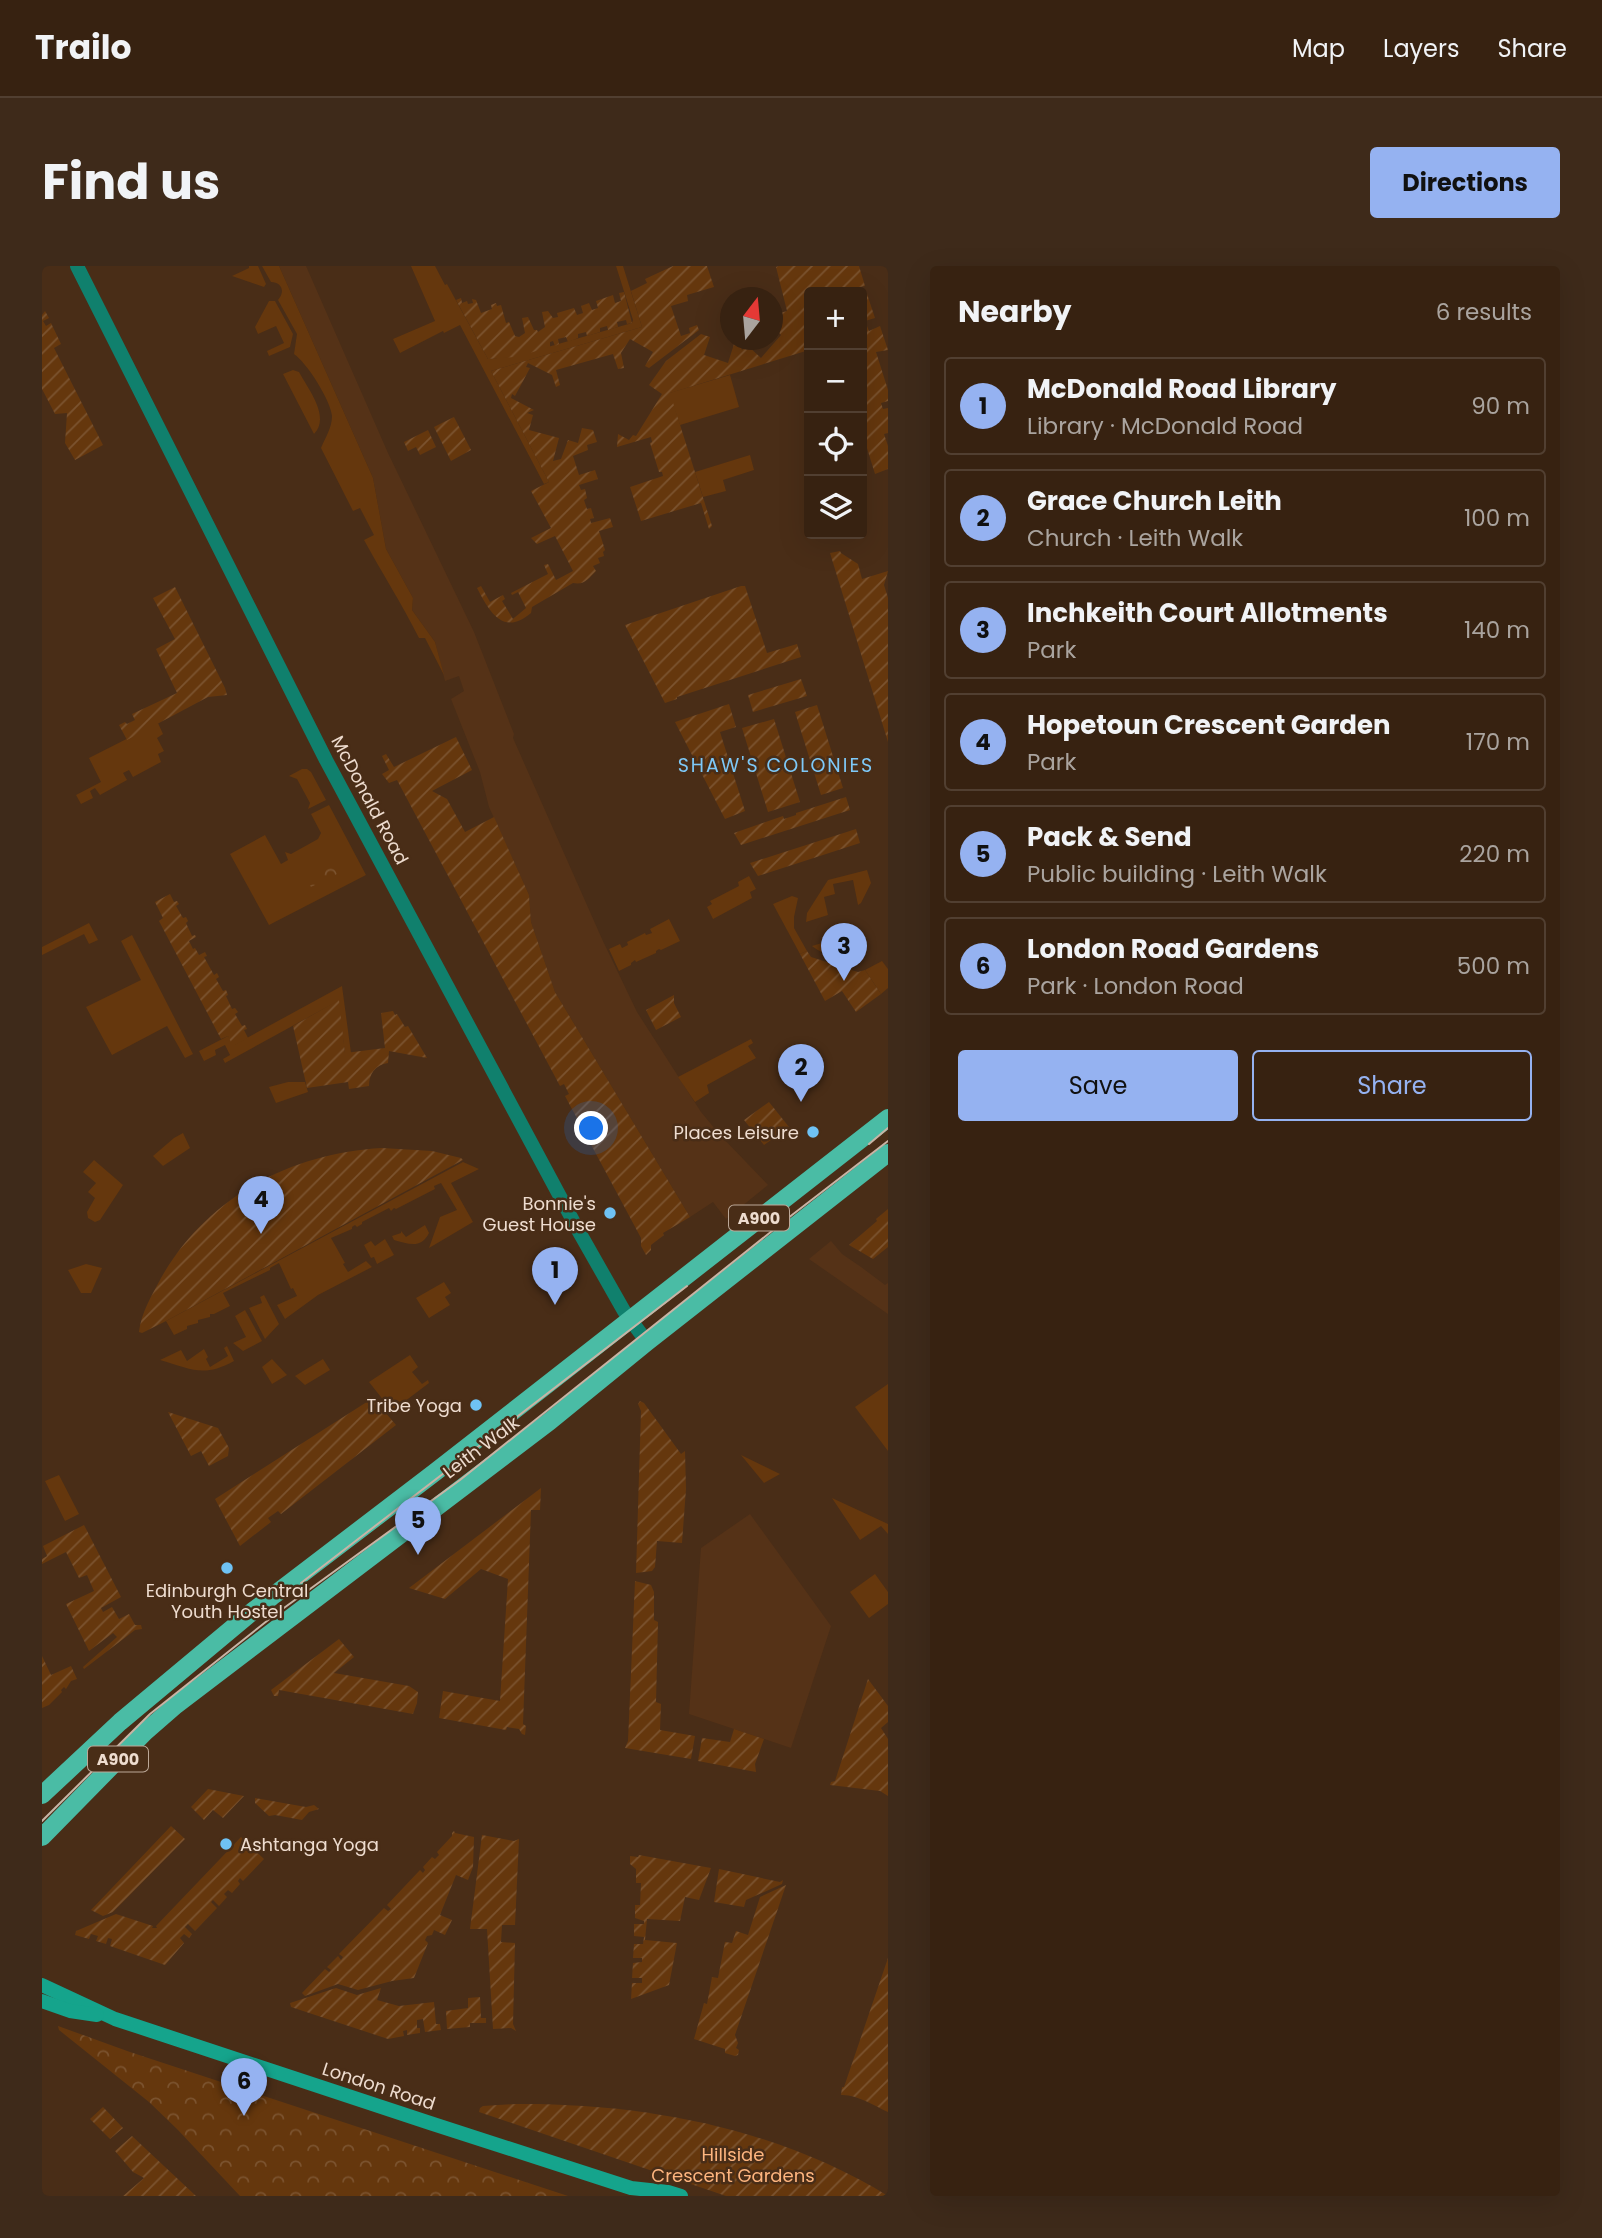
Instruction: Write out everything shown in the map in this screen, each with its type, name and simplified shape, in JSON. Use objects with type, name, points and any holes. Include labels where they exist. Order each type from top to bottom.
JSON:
[{"type":"main road","name":"Leith Walk","points":[[42,1795],[120,1722],[244,1618],[445,1465],[888,1118]]},
{"type":"main road","name":"Leith Walk","points":[[42,1837],[137,1740],[176,1705],[540,1429],[888,1153]]},
{"type":"main road","name":"London Road","points":[[42,1985],[115,2019],[637,2192],[668,2192],[681,2196]]},
{"type":"main road","name":"London Road","points":[[42,2001],[70,2011],[115,2019]]},
{"type":"street","name":"McDonald Road","points":[[77,266],[326,760],[534,1149],[630,1319],[647,1342]]},
{"type":"shaded area","points":[[279,266],[306,266],[388,453],[474,632],[514,734],[513,738],[637,1012],[701,1112],[768,1185],[726,1219],[713,1202],[690,1217],[555,992],[531,922],[529,895],[489,807],[480,772],[451,699],[464,691],[459,676],[445,681],[435,642],[412,610],[413,598],[386,549],[373,478]]},
{"type":"shaded area","points":[[831,1241],[842,1254],[885,1285],[888,1283],[888,1314],[809,1259]]},
{"type":"shaded area","points":[[750,1514],[831,1626],[791,1748],[689,1714],[701,1548]]},
{"type":"green space","points":[[249,266],[258,266],[266,284],[264,287],[232,276]]},
{"type":"green space","points":[[262,266],[279,266],[373,478],[386,549],[413,598],[412,610],[435,642],[444,675],[425,638],[419,638],[364,540],[374,535],[360,508],[353,511],[321,448],[331,425],[331,409],[311,374],[294,354],[297,334],[278,300],[282,293],[281,288],[271,282]]},
{"type":"green space","points":[[411,266],[435,266],[488,359],[516,356],[632,323],[616,266],[623,266],[642,327],[491,371],[549,482],[544,484],[460,325],[400,353],[393,339],[435,321]]},
{"type":"green space","points":[[673,266],[707,266],[714,287],[687,295],[688,301],[671,306],[681,336],[690,333],[689,328],[697,325],[699,330],[649,368],[645,366],[653,352],[630,339],[621,353],[624,368],[618,369],[613,354],[556,370],[560,385],[556,387],[552,375],[528,363],[526,367],[530,368],[515,396],[512,394],[511,398],[534,410],[527,413],[533,415],[529,430],[559,438],[553,461],[561,459],[568,440],[578,443],[582,428],[593,430],[597,442],[587,445],[588,450],[573,456],[579,475],[595,470],[598,479],[579,485],[581,490],[585,489],[587,509],[591,508],[594,518],[590,519],[591,523],[610,518],[613,527],[599,531],[605,550],[604,556],[598,558],[600,563],[593,566],[596,571],[588,579],[573,583],[532,607],[531,613],[521,620],[505,622],[492,612],[477,588],[481,586],[490,602],[503,595],[505,599],[502,601],[513,619],[526,608],[518,592],[512,595],[511,593],[548,574],[544,565],[548,564],[556,580],[573,571],[555,536],[537,544],[531,538],[551,528],[531,491],[549,482],[491,371],[642,327],[631,291],[647,283],[645,279]]},
{"type":"green space","points":[[859,266],[865,286],[804,287],[804,352],[670,393],[712,526],[709,529],[701,503],[641,521],[630,487],[663,476],[662,472],[659,472],[650,443],[651,437],[617,447],[618,434],[629,440],[633,435],[636,436],[662,394],[649,385],[666,361],[701,334],[710,337],[704,355],[728,363],[732,350],[752,350],[761,358],[768,350],[783,350],[783,312],[787,311],[776,267]]},
{"type":"green space","points":[[624,292],[632,323],[627,324],[626,320],[617,322],[618,327],[608,330],[607,326],[600,328],[600,332],[587,336],[586,332],[578,334],[578,338],[568,342],[566,337],[558,339],[559,344],[555,346],[553,341],[550,342],[550,347],[516,357],[488,359],[456,300],[461,298],[462,303],[467,301],[468,304],[473,303],[472,299],[476,300],[481,313],[492,309],[491,305],[496,303],[497,306],[501,305],[506,323],[509,322],[515,336],[519,337],[525,333],[522,318],[528,317],[534,330],[538,332],[545,327],[542,312],[548,311],[553,318],[558,317],[557,313],[574,308],[577,315],[583,313],[581,306],[589,303],[592,310],[598,308],[596,301],[613,295],[615,303],[621,301],[619,293]]},
{"type":"green space","points":[[867,294],[875,318],[867,320]]},
{"type":"green space","points":[[269,301],[275,301],[293,334],[290,347],[269,356],[267,351],[284,343],[276,326],[258,334],[255,327]]},
{"type":"green space","points":[[45,311],[49,318],[43,321],[46,326],[51,323],[61,344],[54,348],[103,445],[75,460],[65,443],[67,413],[55,414],[42,389],[42,315]]},
{"type":"green space","points":[[867,326],[869,331],[880,326],[888,350],[876,352],[888,390],[888,401],[881,403],[883,409],[888,408],[888,433],[884,434],[888,446],[888,469],[875,474],[867,448]]},
{"type":"green space","points":[[293,370],[299,372],[319,411],[319,427],[314,434],[283,374]]},
{"type":"green space","points":[[730,375],[739,407],[680,425],[669,393]]},
{"type":"green space","points":[[454,417],[471,450],[451,461],[434,427]]},
{"type":"green space","points":[[428,430],[436,447],[420,455],[416,447],[408,451],[404,442]]},
{"type":"green space","points":[[750,455],[754,470],[723,480],[726,491],[703,497],[695,472]]},
{"type":"green space","points":[[840,551],[858,564],[862,579],[888,571],[884,585],[888,598],[888,742],[830,553]]},
{"type":"green space","points":[[745,586],[767,653],[797,644],[801,657],[665,703],[625,625]]},
{"type":"green space","points":[[175,587],[227,695],[208,697],[127,740],[119,725],[135,720],[132,714],[177,693],[156,649],[175,639],[153,598]]},
{"type":"green space","points":[[801,679],[807,696],[753,712],[748,695]]},
{"type":"green space","points":[[729,704],[736,727],[720,732],[745,811],[725,819],[675,722]]},
{"type":"green space","points":[[817,705],[843,788],[821,795],[795,712]]},
{"type":"green space","points":[[774,719],[800,802],[768,812],[742,728]]},
{"type":"green space","points":[[158,723],[163,734],[157,738],[164,751],[158,754],[161,762],[133,777],[129,770],[123,773],[127,780],[100,795],[95,788],[90,791],[93,798],[81,804],[76,795],[101,782],[89,758]]},
{"type":"green space","points":[[456,737],[472,770],[432,791],[447,799],[465,832],[494,817],[529,895],[531,922],[555,992],[690,1217],[663,1233],[664,1235],[651,1245],[651,1250],[646,1255],[641,1246],[641,1238],[565,1096],[569,1094],[564,1084],[560,1086],[397,780],[389,783],[382,774],[389,770],[382,756],[386,754],[394,767]]},
{"type":"green space","points":[[302,769],[311,772],[326,800],[308,809],[310,803],[297,779],[289,776]]},
{"type":"green space","points":[[846,797],[850,810],[741,845],[734,833],[783,816],[784,819]]},
{"type":"green space","points":[[329,805],[366,875],[269,925],[230,854],[265,835],[281,864],[288,860],[285,852],[291,854],[318,839],[321,833],[311,814]]},
{"type":"green space","points":[[856,829],[860,843],[758,876],[750,863]]},
{"type":"green space","points":[[329,858],[337,874],[311,887],[303,871]]},
{"type":"green space","points":[[867,870],[871,883],[861,903],[858,905],[853,880],[833,884],[835,894],[824,897],[828,915],[806,922],[807,913],[828,880]]},
{"type":"green space","points":[[749,876],[756,889],[750,892],[752,898],[713,919],[707,907],[712,904],[710,901],[739,886],[738,882]]},
{"type":"green space","points":[[170,894],[174,902],[179,904],[176,906],[183,918],[186,917],[192,936],[196,937],[189,941],[193,949],[195,948],[199,955],[205,952],[207,956],[204,957],[214,975],[217,973],[219,977],[216,979],[223,991],[226,990],[232,1009],[235,1008],[238,1012],[235,1014],[247,1029],[244,1030],[248,1038],[233,1046],[228,1036],[221,1039],[159,921],[163,918],[155,902]]},
{"type":"green space","points":[[792,896],[798,898],[794,928],[807,951],[800,954],[773,904]]},
{"type":"green space","points":[[669,919],[680,941],[636,962],[635,960],[619,971],[609,949],[620,944],[622,948],[628,945],[627,942],[645,933],[652,933],[650,929]]},
{"type":"green space","points":[[89,923],[98,940],[89,944],[84,934],[42,955],[42,947]]},
{"type":"green space","points":[[132,935],[193,1054],[185,1058],[167,1026],[112,1055],[86,1007],[141,980],[121,941]]},
{"type":"green space","points":[[835,939],[844,957],[854,953],[858,962],[834,958],[812,946]]},
{"type":"green space","points":[[807,951],[811,957],[858,972],[865,970],[881,994],[856,1012],[842,991],[825,1001],[800,954]]},
{"type":"green space","points":[[882,961],[888,969],[888,988],[881,994],[865,970]]},
{"type":"green space","points":[[342,986],[351,1053],[345,1053],[338,1001],[225,1063],[223,1059],[230,1055],[225,1045],[215,1050],[216,1055],[204,1061],[199,1051],[228,1036],[234,1045]]},
{"type":"green space","points":[[674,995],[674,1003],[681,1017],[656,1030],[646,1010]]},
{"type":"green space","points":[[339,1000],[345,1053],[385,1048],[381,1013],[393,1011],[405,1027],[408,1026],[427,1058],[389,1051],[388,1063],[374,1071],[369,1086],[349,1089],[348,1082],[307,1088],[293,1026]]},
{"type":"green space","points":[[751,1039],[753,1043],[748,1046],[756,1058],[707,1085],[709,1093],[695,1102],[678,1077]]},
{"type":"green space","points":[[288,1082],[305,1082],[308,1092],[276,1103],[269,1087]]},
{"type":"green space","points":[[769,1102],[789,1127],[764,1145],[744,1120]]},
{"type":"green space","points":[[183,1133],[190,1148],[163,1166],[153,1156]]},
{"type":"green space","points":[[382,1148],[432,1151],[463,1160],[166,1321],[139,1332],[151,1298],[180,1249],[202,1224],[227,1203],[255,1184],[284,1170],[316,1159]]},
{"type":"green space","points":[[94,1160],[123,1185],[100,1220],[95,1222],[88,1218],[87,1212],[95,1198],[88,1192],[96,1183],[83,1172]]},
{"type":"green space","points":[[463,1162],[479,1169],[451,1183],[473,1222],[429,1248],[440,1217],[457,1210],[441,1183],[434,1186],[435,1189],[396,1209],[391,1211],[389,1208],[357,1227],[355,1225],[331,1238],[348,1272],[366,1261],[372,1267],[318,1295],[285,1319],[277,1305],[297,1296],[279,1263],[223,1293],[230,1306],[198,1320],[198,1323],[187,1326],[187,1329],[174,1335],[166,1321]]},
{"type":"green space","points":[[888,1209],[888,1247],[873,1259],[849,1245],[877,1221]]},
{"type":"green space","points":[[425,1225],[429,1233],[418,1243],[394,1240],[392,1236],[401,1231],[406,1237]]},
{"type":"green space","points":[[385,1239],[394,1255],[377,1264],[364,1245],[371,1241],[375,1246]]},
{"type":"green space","points":[[86,1264],[102,1268],[91,1293],[81,1293],[68,1270]]},
{"type":"green space","points":[[444,1282],[451,1293],[445,1297],[450,1305],[429,1318],[416,1298]]},
{"type":"green space","points":[[264,1295],[279,1324],[265,1339],[249,1308],[262,1303],[260,1297]]},
{"type":"green space","points":[[245,1310],[262,1341],[243,1351],[233,1343],[246,1337],[235,1316]]},
{"type":"green space","points":[[227,1346],[234,1361],[205,1371],[160,1360],[181,1350],[187,1361],[204,1349],[210,1367],[228,1356],[224,1348]]},
{"type":"green space","points":[[410,1355],[418,1367],[412,1372],[422,1384],[428,1380],[429,1383],[392,1411],[369,1382]]},
{"type":"green space","points":[[272,1359],[287,1375],[272,1384],[262,1367]]},
{"type":"green space","points":[[323,1359],[330,1370],[305,1385],[295,1376]]},
{"type":"green space","points":[[888,1384],[888,1451],[855,1407]]},
{"type":"green space","points":[[373,1398],[396,1425],[281,1514],[278,1511],[268,1518],[271,1522],[240,1546],[215,1499]]},
{"type":"green space","points":[[640,1401],[681,1454],[685,1451],[686,1489],[682,1543],[657,1541],[655,1567],[652,1571],[636,1573],[641,1411],[638,1404]]},
{"type":"green space","points":[[168,1412],[218,1428],[229,1448],[228,1456],[209,1466],[201,1451],[191,1456]]},
{"type":"green space","points":[[741,1455],[780,1474],[764,1483]]},
{"type":"green space","points":[[59,1475],[79,1514],[65,1521],[45,1481]]},
{"type":"green space","points":[[541,1488],[540,1510],[531,1510],[523,1724],[526,1726],[525,1735],[519,1729],[507,1727],[506,1730],[439,1718],[443,1691],[500,1701],[508,1579],[481,1569],[445,1599],[409,1588]]},
{"type":"green space","points":[[832,1498],[888,1524],[888,1534],[881,1526],[860,1540]]},
{"type":"green space","points":[[84,1525],[121,1597],[101,1608],[103,1612],[112,1607],[119,1619],[129,1614],[135,1625],[141,1625],[142,1629],[135,1630],[84,1669],[83,1667],[117,1637],[113,1633],[89,1651],[66,1604],[94,1591],[87,1575],[79,1578],[66,1552],[42,1564],[42,1559],[47,1556],[43,1546]]},
{"type":"green space","points":[[875,1574],[888,1592],[888,1604],[869,1618],[850,1592]]},
{"type":"green space","points":[[635,1581],[651,1585],[654,1592],[654,1620],[658,1622],[656,1702],[661,1704],[660,1730],[695,1736],[691,1759],[625,1748],[628,1741]]},
{"type":"green space","points":[[339,1639],[354,1657],[334,1673],[409,1686],[418,1692],[413,1714],[279,1690],[278,1696],[274,1696],[271,1690]]},
{"type":"green space","points":[[42,1656],[51,1675],[71,1666],[77,1679],[71,1681],[49,1705],[42,1708]]},
{"type":"green space","points":[[868,1679],[888,1706],[888,1722],[881,1728],[888,1739],[888,1796],[880,1791],[830,1785],[835,1781]]},
{"type":"green space","points":[[734,1729],[764,1739],[755,1764],[756,1772],[698,1761],[702,1738],[730,1742]]},
{"type":"green space","points":[[208,1789],[244,1796],[223,1818],[213,1810],[204,1820],[191,1807]]},
{"type":"green space","points":[[255,1798],[306,1807],[314,1805],[319,1809],[309,1812],[302,1820],[269,1816],[255,1803]]},
{"type":"green space","points":[[171,1826],[185,1839],[113,1912],[103,1916],[91,1910]]},
{"type":"green space","points":[[454,1831],[474,1837],[473,1867],[468,1880],[456,1875],[440,1915],[452,1920],[445,1935],[434,1930],[432,1935],[427,1936],[425,1940],[428,1943],[414,1978],[358,1990],[338,1984],[305,1996],[302,1993],[325,1969],[329,1972],[331,1970],[327,1967],[338,1956],[341,1960],[343,1957],[339,1954],[384,1908],[388,1911],[391,1909],[387,1905],[420,1870],[423,1873],[423,1867],[432,1857],[435,1859],[439,1855],[437,1852]]},
{"type":"green space","points":[[482,1835],[514,1841],[519,1839],[515,1925],[502,1925],[501,1942],[515,1943],[513,2024],[516,2031],[511,2028],[493,2029],[487,1929],[470,1929]]},
{"type":"green space","points":[[241,1837],[264,1859],[243,1881],[240,1878],[240,1884],[232,1893],[228,1890],[224,1894],[227,1897],[219,1906],[213,1900],[211,1902],[217,1908],[195,1931],[188,1924],[185,1927],[192,1934],[189,1938],[184,1934],[180,1938],[184,1943],[165,1965],[110,1946],[112,1939],[108,1938],[106,1944],[96,1941],[98,1936],[91,1934],[89,1939],[75,1935],[76,1931],[116,1914],[157,1928]]},
{"type":"green space","points":[[639,1855],[711,1868],[699,1900],[685,1897],[680,1921],[647,1919],[645,1940],[677,1943],[669,1985],[631,1999],[632,1983],[642,1983],[642,1978],[632,1978],[633,1963],[642,1962],[642,1958],[633,1958],[634,1944],[643,1944],[644,1937],[634,1936],[634,1924],[644,1924],[644,1921],[635,1918],[635,1905],[640,1905],[641,1883],[636,1883],[636,1869],[630,1864],[630,1856]]},
{"type":"green space","points":[[719,1869],[780,1882],[783,1880],[782,1884],[746,1900],[744,1907],[714,1902]]},
{"type":"green space","points":[[786,1885],[735,2035],[738,2055],[725,2053],[725,2049],[694,2039],[704,2003],[707,2004],[712,1977],[718,1978],[725,1942],[732,1943],[736,1931],[748,1935],[760,1897]]},
{"type":"green space","points":[[888,1958],[888,2112],[859,2098],[841,2095]]},
{"type":"green space","points":[[336,1988],[357,1995],[381,1988],[377,2000],[399,2006],[434,2002],[436,2024],[440,2024],[441,2030],[425,2032],[423,2019],[417,2020],[420,2033],[407,2035],[407,2030],[403,2031],[404,2036],[388,2039],[291,2007],[290,2003]]},
{"type":"green space","points":[[480,1997],[481,2018],[486,2018],[486,2023],[470,2023],[470,2027],[447,2029],[446,2011],[468,2008],[468,1998]]},
{"type":"green space","points":[[58,2026],[568,2196],[240,2196],[149,2102],[59,2030]]},
{"type":"green space","name":"Hillside Crescent Gardens","points":[[516,2104],[612,2108],[708,2124],[801,2153],[846,2172],[888,2196],[726,2196],[479,2112],[483,2106]]},
{"type":"green space","points":[[103,2107],[123,2128],[110,2139],[90,2119]]},
{"type":"green space","points":[[132,2136],[196,2196],[123,2196],[144,2178],[133,2172],[115,2151]]},
{"type":"tram line","points":[[869,1144],[888,1128]]},
{"type":"tram line","points":[[42,1821],[150,1714],[277,1613],[460,1480],[888,1141]]},
{"type":"tram line","points":[[301,1583],[687,1286]]},
{"type":"place","name":"Inchkeith Court Allotments","points":[[844,981]]},
{"type":"place","name":"Grace Church Leith","points":[[801,1102]]},
{"type":"place","name":"Places Leisure","points":[[813,1132]]},
{"type":"place","name":"Bonnie's Guest House","points":[[610,1213]]},
{"type":"place","name":"Hopetoun Crescent Garden","points":[[261,1234]]},
{"type":"place","name":"McDonald Road Library","points":[[555,1305]]},
{"type":"place","name":"Tribe Yoga","points":[[476,1405]]},
{"type":"place","name":"Pack & Send","points":[[418,1555]]},
{"type":"place","name":"Edinburgh Central Youth Hostel","points":[[227,1568]]},
{"type":"place","name":"Ashtanga Yoga","points":[[226,1844]]},
{"type":"place","name":"London Road Gardens","points":[[244,2116]]},
{"type":"district","name":"SHAW'S COLONIES","points":[[776,765]]}]
